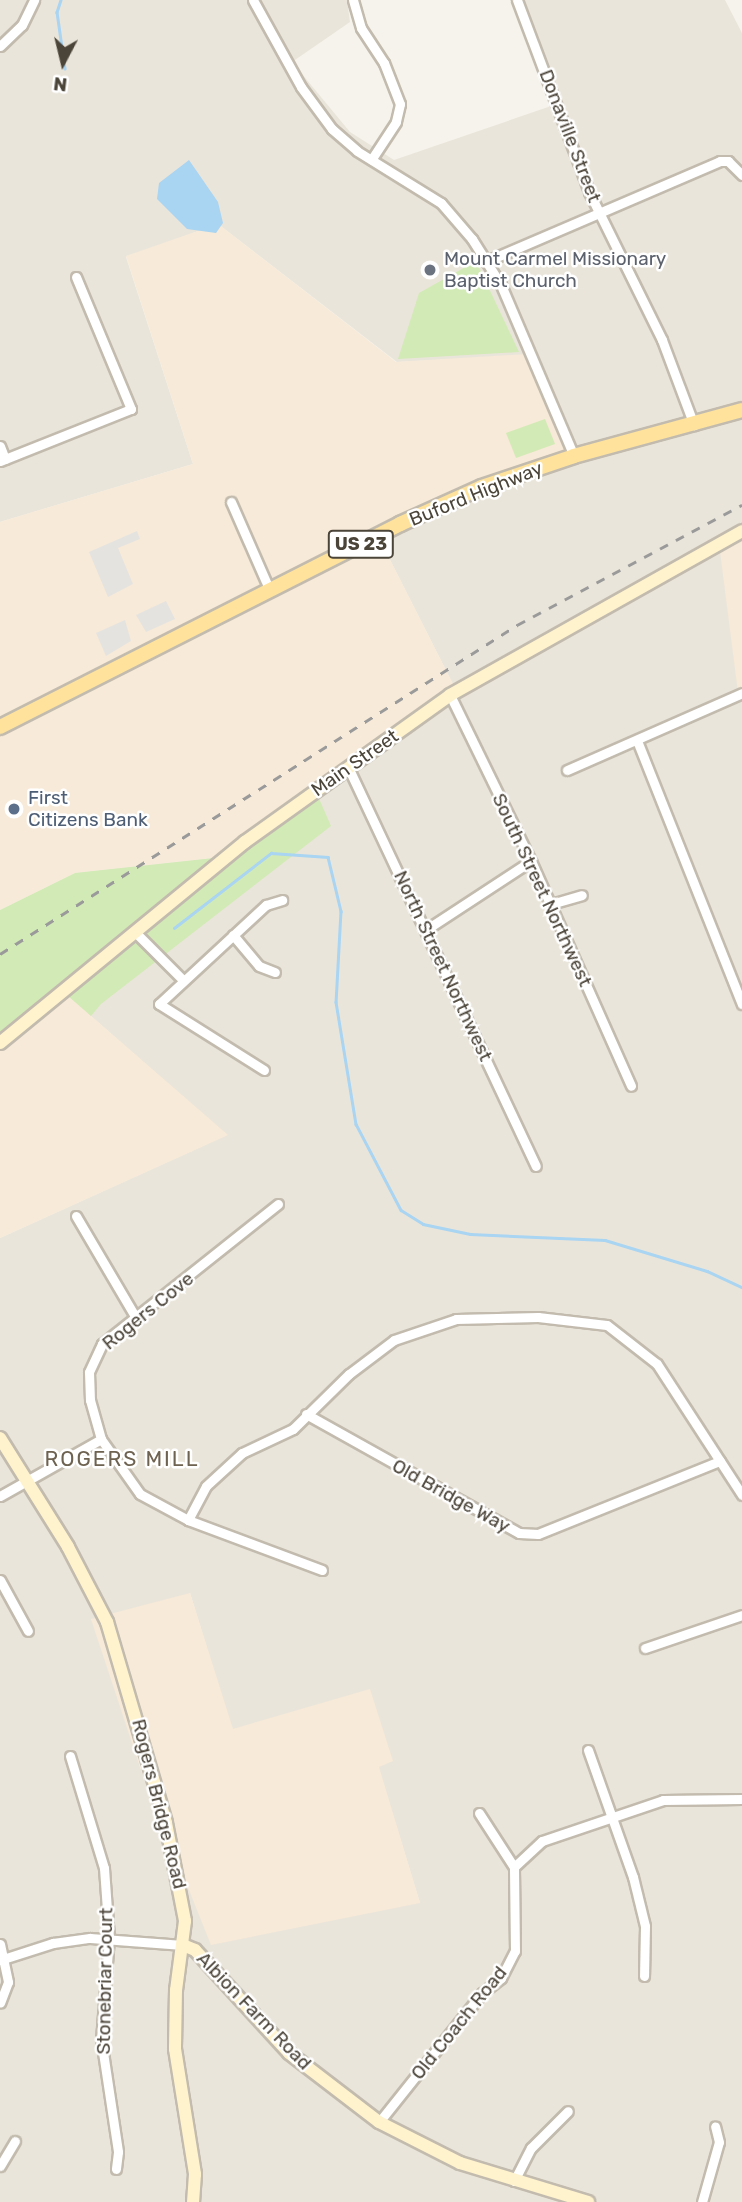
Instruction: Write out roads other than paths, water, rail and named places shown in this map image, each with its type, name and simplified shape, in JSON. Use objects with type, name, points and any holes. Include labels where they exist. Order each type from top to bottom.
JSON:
[{"type":"main road","name":"Buford Highway","points":[[0,727],[482,488],[574,456],[742,410]]},
{"type":"street","points":[[0,46],[22,24],[34,0]]},
{"type":"street","points":[[253,0],[319,112],[344,140],[453,214],[487,261],[574,456]]},
{"type":"street","points":[[353,0],[361,28],[384,63],[400,104],[396,122],[371,160]]},
{"type":"street","name":"Donaville Street","points":[[517,0],[600,214],[662,340],[694,425]]},
{"type":"street","points":[[487,261],[728,161],[742,175]]},
{"type":"street","points":[[0,446],[3,460],[131,409],[76,277]]},
{"type":"street","points":[[231,502],[271,591]]},
{"type":"street","name":"Main Street","points":[[0,1043],[75,985],[134,931],[348,767],[450,695],[742,531]]},
{"type":"street","points":[[567,771],[638,743],[658,731],[742,693]]},
{"type":"street","name":"South Street Northwest","points":[[450,695],[551,904],[631,1086]]},
{"type":"street","points":[[638,743],[742,1004]]},
{"type":"street","name":"North Street Northwest","points":[[348,767],[427,929],[536,1166]]},
{"type":"street","points":[[427,929],[531,861]]},
{"type":"street","points":[[551,904],[582,895]]},
{"type":"street","points":[[264,1070],[159,1004],[181,979],[265,905],[282,900]]},
{"type":"street","points":[[134,931],[181,979]]},
{"type":"street","points":[[233,935],[259,966],[275,972]]},
{"type":"street","name":"Rogers Cove","points":[[278,1204],[102,1344],[89,1372],[90,1400],[101,1439],[140,1494],[188,1520],[322,1570]]},
{"type":"street","points":[[76,1216],[136,1318]]},
{"type":"street","points":[[188,1520],[206,1486],[242,1453],[293,1429],[306,1414],[394,1340],[425,1326],[456,1318],[575,1320],[607,1325],[657,1364],[742,1495]]},
{"type":"street","name":"Old Bridge Way","points":[[306,1414],[519,1533],[548,1531],[720,1461]]},
{"type":"street","name":"Rogers Bridge Road","points":[[0,1437],[68,1547],[119,1654],[174,1857],[184,1913],[175,2049],[195,2174],[193,2202]]},
{"type":"street","points":[[0,1496],[101,1439]]},
{"type":"street","points":[[0,1580],[3,1594],[28,1631]]},
{"type":"street","points":[[645,1648],[742,1615]]},
{"type":"street","points":[[587,1750],[613,1818],[645,1926],[644,1976]]},
{"type":"street","name":"Stonebriar Court","points":[[70,1756],[98,1841],[109,1938],[101,2039],[118,2152],[116,2169]]},
{"type":"street","points":[[479,1813],[513,1867],[542,1842],[663,1800],[742,1799]]},
{"type":"street","name":"Old Coach Road","points":[[379,2122],[482,1993],[501,1978],[510,1960],[516,1918],[513,1867]]},
{"type":"street","points":[[2,1960],[53,1943],[109,1938],[183,1945]]},
{"type":"street","points":[[0,1944],[8,1982],[0,2003]]},
{"type":"street","name":"Albion Farm Road","points":[[183,1945],[195,1950],[289,2053],[379,2122],[460,2163],[588,2202]]},
{"type":"street","points":[[514,2181],[531,2148],[568,2111]]},
{"type":"street","points":[[702,2202],[719,2143],[715,2126]]},
{"type":"street","points":[[0,2166],[15,2141]]},
{"type":"water","points":[[189,160],[218,202],[223,223],[216,233],[187,229],[157,199],[159,183]]},
{"type":"waterway","points":[[61,0],[57,12],[65,68]]},
{"type":"waterway","points":[[174,928],[271,853],[328,857],[341,911],[336,1002],[356,1124],[401,1210],[423,1224],[470,1234],[605,1240],[707,1271],[742,1287]]},
{"type":"railway","points":[[0,954],[517,625],[742,505]]},
{"type":"place","name":"Mount Carmel Missionary Baptist Church","points":[[430,270]]},
{"type":"place","name":"First Citizens Bank","points":[[14,809]]},
{"type":"district","name":"ROGERS MILL","points":[[122,1459]]}]
